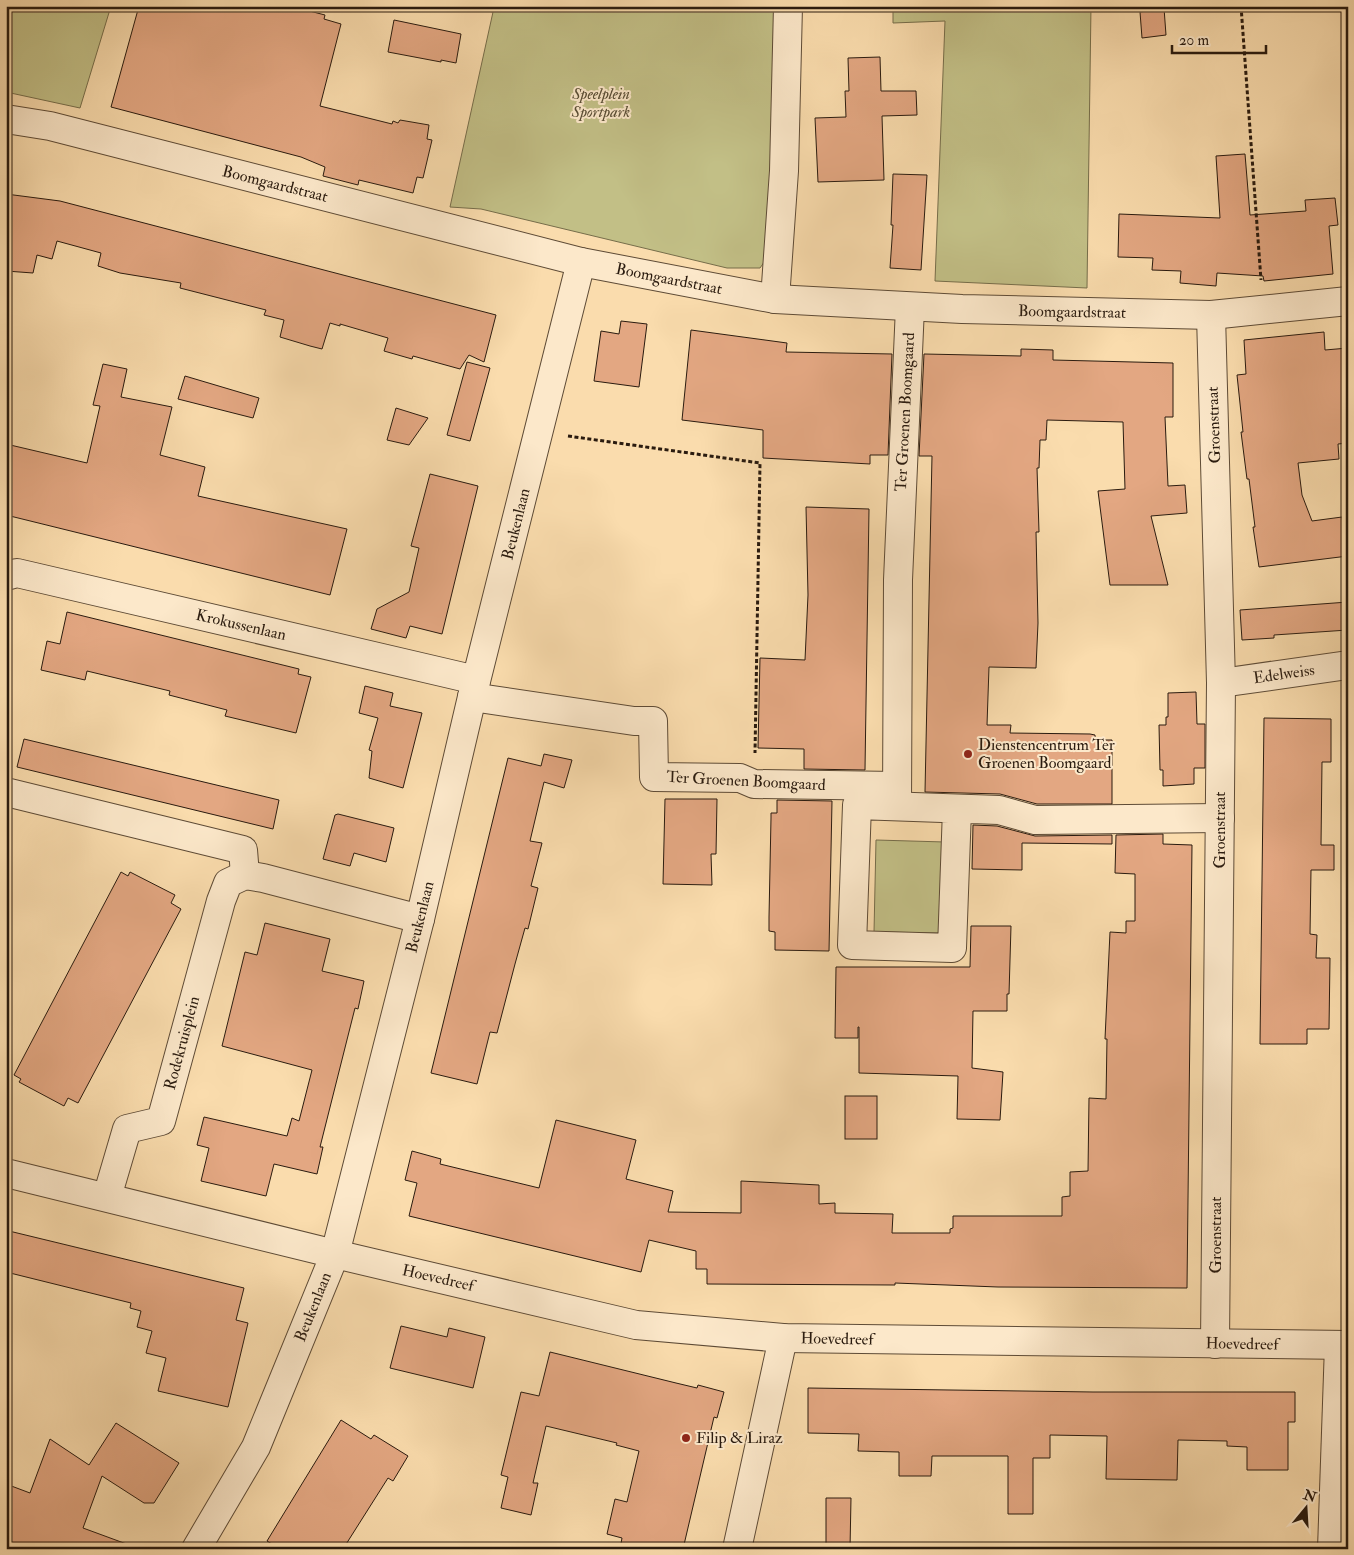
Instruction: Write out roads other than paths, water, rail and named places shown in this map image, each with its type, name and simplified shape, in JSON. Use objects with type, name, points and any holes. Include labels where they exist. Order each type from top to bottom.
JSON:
[{"type":"street","points":[[775,299],[784,171],[788,6]]},
{"type":"street","name":"Boomgaardstraat","points":[[6,119],[50,126],[581,262],[775,299],[910,307],[1211,315],[1348,301]]},
{"type":"street","name":"Beukenlaan","points":[[196,1549],[256,1447],[335,1254],[420,919],[474,688],[540,432],[581,262]]},
{"type":"street","name":"Ter Groenen Boomgaard","points":[[896,796],[898,580],[910,307]]},
{"type":"street","name":"Groenstraat","points":[[1211,315],[1221,683],[1216,1344]]},
{"type":"street","name":"Krokussenlaan","points":[[6,576],[18,573],[474,688]]},
{"type":"street","name":"Edelweiss","points":[[1221,683],[1348,666]]},
{"type":"street","name":"Ter Groenen Boomgaard","points":[[474,688],[634,721],[654,721],[654,777],[747,781],[896,796],[957,809],[999,810],[1035,820],[1220,818]]},
{"type":"street","points":[[6,792],[243,850],[245,875],[383,908],[420,919]]},
{"type":"street","points":[[896,796],[857,805],[852,945],[952,948],[957,809]]},
{"type":"street","name":"Rodekruisplein","points":[[107,1197],[127,1129],[160,1121],[221,900],[228,883],[245,875]]},
{"type":"street","points":[[6,1173],[335,1254]]},
{"type":"street","name":"Hoevedreef","points":[[335,1254],[636,1325],[783,1338],[1343,1345]]},
{"type":"street","points":[[737,1549],[783,1338]]},
{"type":"street","points":[[1332,1549],[1343,1345]]},
{"type":"place","name":"Dienstencentrum Ter Groenen Boomgaard","points":[[968,754]]},
{"type":"place","name":"Filip & Liraz","points":[[686,1438]]},
{"type":"park label","name":"Speelplein Sportpark","points":[[601,103]]}]
